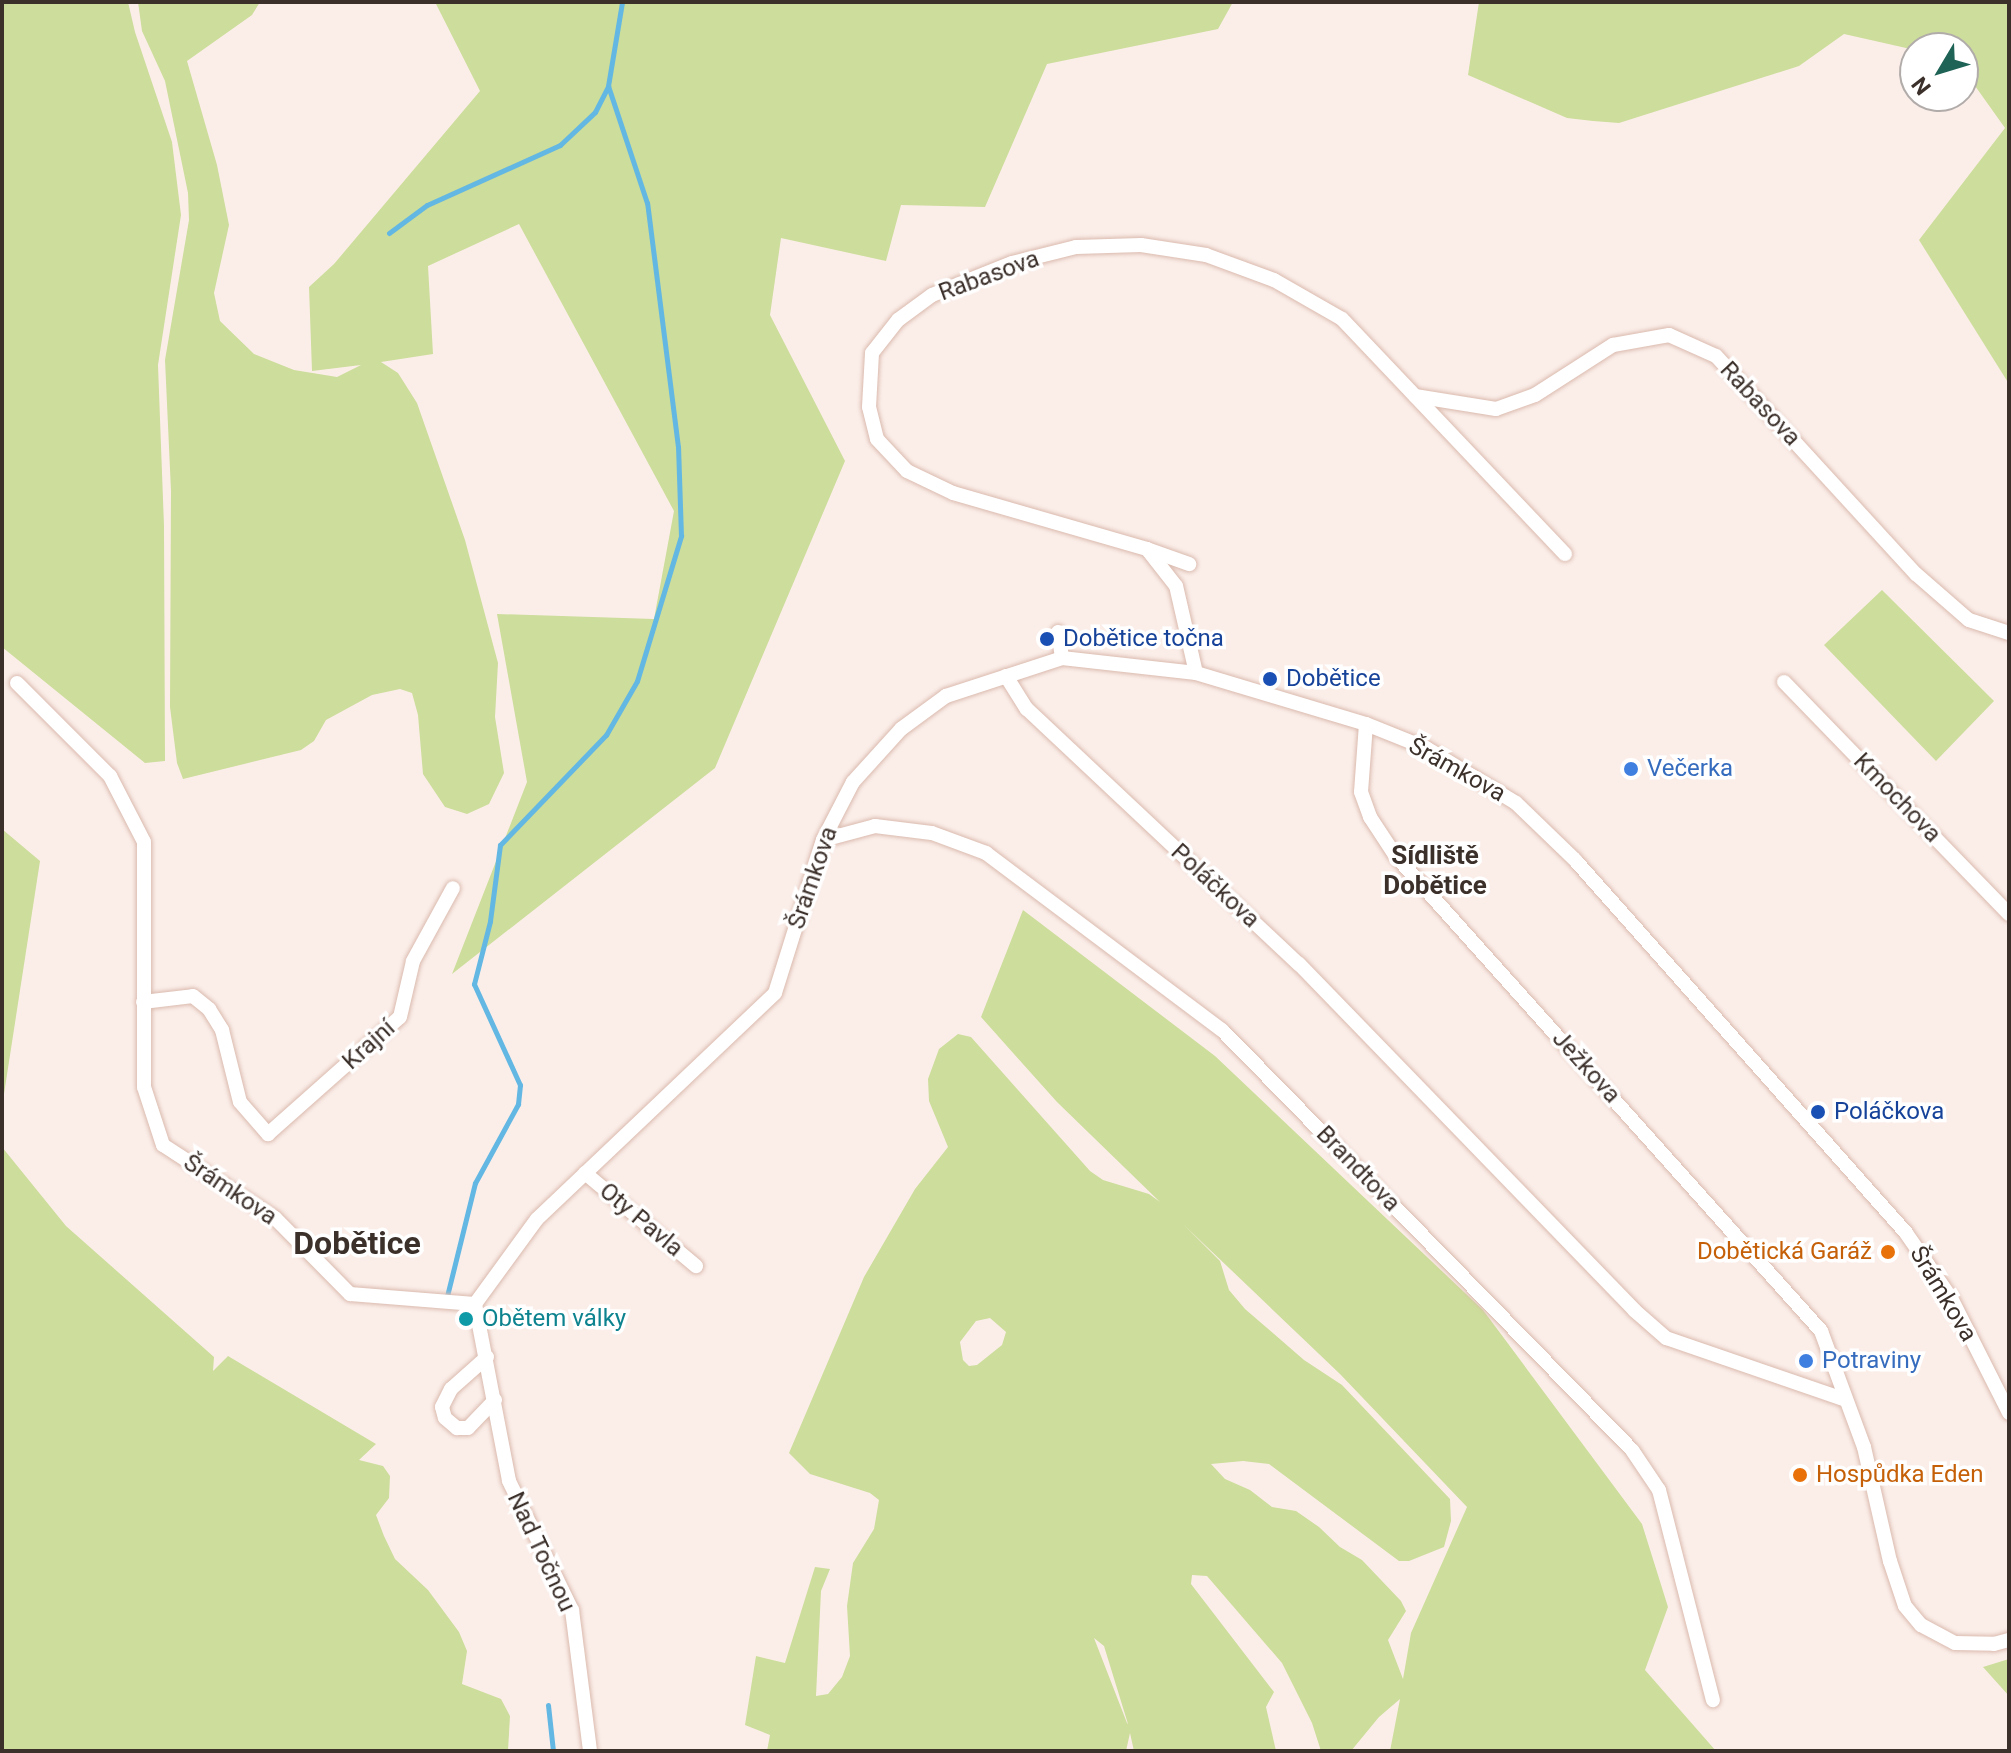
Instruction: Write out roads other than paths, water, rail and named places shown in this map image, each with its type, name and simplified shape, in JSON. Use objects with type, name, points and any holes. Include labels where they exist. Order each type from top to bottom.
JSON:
[{"type":"street","name":"Rabasova","points":[[1189,564],[953,493],[907,471],[877,439],[869,407],[872,353],[898,320],[932,295],[1012,263],[1076,247],[1141,245],[1206,255],[1274,280],[1342,319],[1565,554]]},
{"type":"street","name":"Rabasova","points":[[1414,395],[1496,409],[1535,395],[1613,345],[1669,335],[1716,356],[1916,574],[1969,620],[2009,633]]},
{"type":"street","points":[[1147,549],[1176,586],[1196,673]]},
{"type":"street","points":[[1058,632],[1062,658]]},
{"type":"street","name":"Šrámkova","points":[[17,683],[110,776],[144,842],[144,1087],[163,1145],[275,1218],[350,1294],[475,1304],[537,1219],[775,993],[823,840],[853,782],[901,729],[946,696],[1062,658],[1196,673],[1366,724],[1426,748],[1516,803],[1575,860],[1906,1233],[1951,1298],[2009,1413]]},
{"type":"street","name":"Poláčkova","points":[[1006,676],[1027,709],[1299,964],[1634,1310],[1666,1338],[1843,1399]]},
{"type":"street","name":"Kmochova","points":[[1784,682],[2009,914]]},
{"type":"street","name":"Ježkova","points":[[1366,724],[1361,792],[1370,817],[1395,855],[1821,1331],[1843,1399]]},
{"type":"street","name":"Brandtova","points":[[823,840],[875,826],[932,833],[986,853],[1222,1030],[1632,1450],[1659,1490],[1713,1700]]},
{"type":"street","name":"Krajní","points":[[143,1002],[193,996],[209,1009],[222,1030],[240,1102],[268,1134],[400,1017],[413,961],[453,888]]},
{"type":"street","name":"Oty Pavla","points":[[585,1173],[696,1266]]},
{"type":"street","name":"Nad Točnou","points":[[475,1304],[509,1481],[572,1610],[590,1751]]},
{"type":"street","points":[[487,1357],[451,1389],[442,1407],[445,1418],[457,1428],[468,1428],[495,1400]]},
{"type":"street","points":[[1843,1399],[1864,1447],[1890,1561],[1905,1606],[1921,1625],[1955,1643],[1994,1644],[2009,1640]]},
{"type":"waterway","points":[[447,1296],[475,1183],[518,1104],[520,1085],[474,984],[490,921],[500,845],[606,735],[637,681],[681,536],[678,447],[647,203],[608,86],[622,2]]},
{"type":"waterway","points":[[389,233],[427,205],[560,145],[595,112],[608,86]]},
{"type":"waterway","points":[[548,1705],[553,1751]]},
{"type":"place","name":"Dobětice točna","points":[[1047,639]]},
{"type":"place","name":"Dobětice","points":[[1270,679]]},
{"type":"place","name":"Večerka","points":[[1631,769]]},
{"type":"place","name":"Poláčkova","points":[[1818,1112]]},
{"type":"place","name":"Dobětická Garáž","points":[[1888,1252]]},
{"type":"place","name":"Obětem války","points":[[466,1319]]},
{"type":"place","name":"Potraviny","points":[[1806,1361]]},
{"type":"place","name":"Hospůdka Eden","points":[[1800,1475]]},
{"type":"district","name":"Sídliště Dobětice","points":[[1435,871]]},
{"type":"district","name":"Dobětice","points":[[357,1243]]}]
